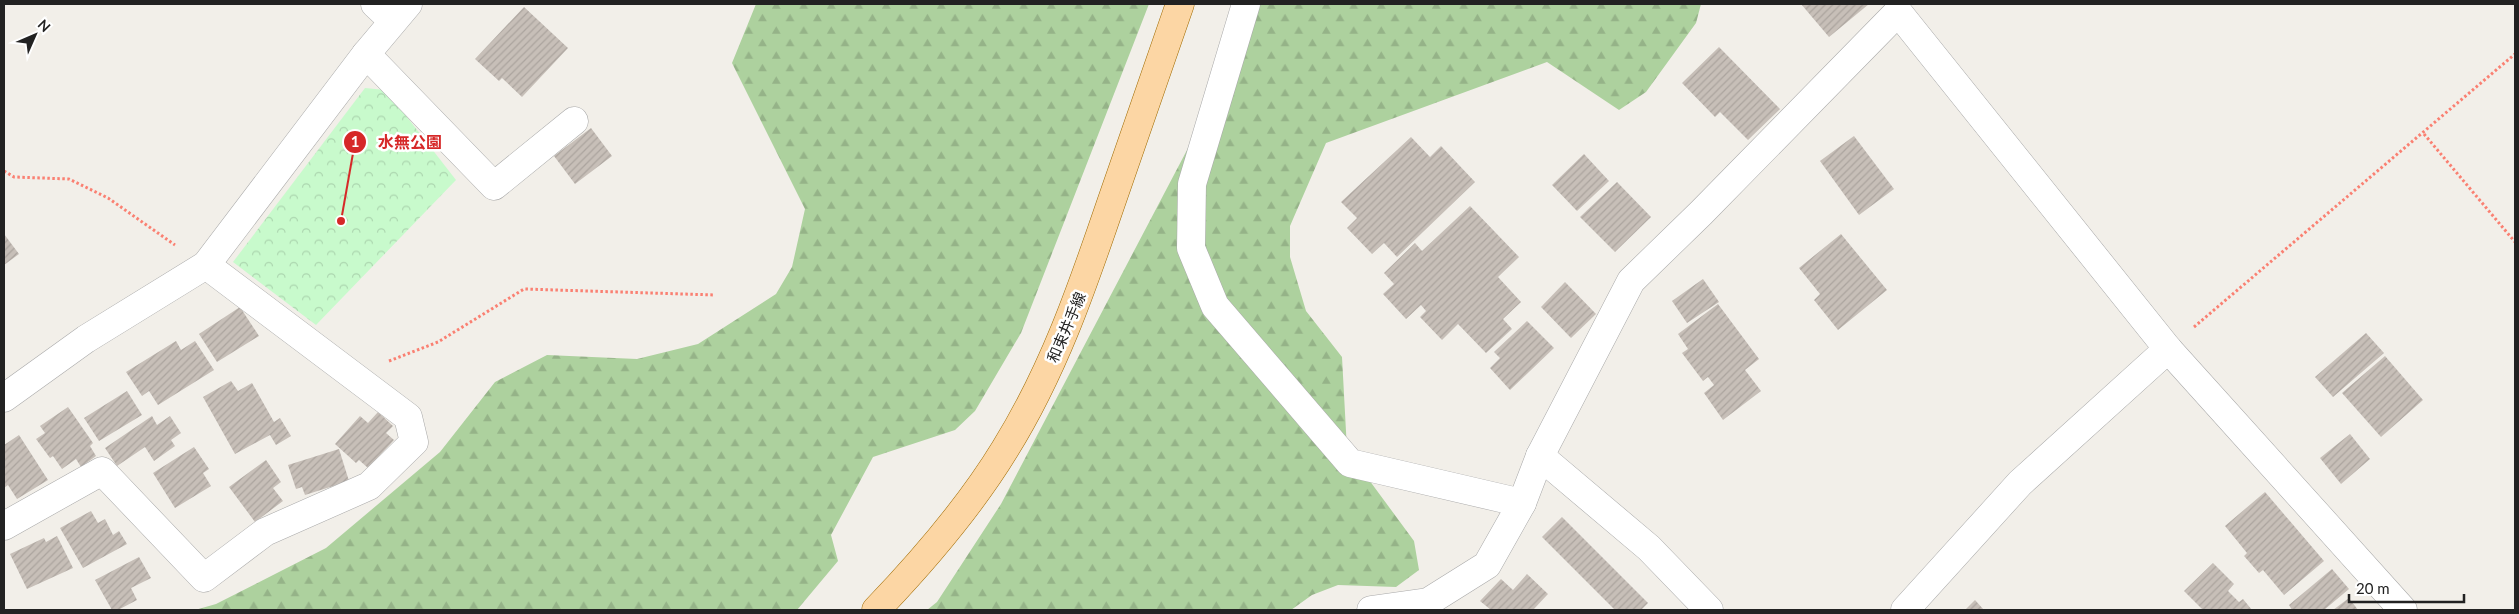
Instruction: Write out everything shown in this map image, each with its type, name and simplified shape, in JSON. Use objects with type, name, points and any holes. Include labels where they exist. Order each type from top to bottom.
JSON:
[{"type":"main road","name":"和束井手線","points":[[876,610],[923,560],[967,506],[1005,449],[1034,399],[1059,347],[1080,294],[1180,4]]},
{"type":"street","points":[[1246,4],[1192,184],[1191,248],[1215,306],[1350,463],[1522,503]]},
{"type":"street","points":[[4,398],[86,339],[206,266],[366,54],[392,9]]},
{"type":"street","points":[[1370,610],[1428,602],[1487,565],[1522,503],[1540,456],[1631,281],[1701,213],[1898,12],[2168,349],[2403,610]]},
{"type":"street","points":[[366,54],[494,186],[574,121]]},
{"type":"street","points":[[4,526],[102,472],[204,578],[265,532],[369,486],[414,442],[408,417],[206,266]]},
{"type":"street","points":[[1905,610],[2020,483],[2168,349]]},
{"type":"street","points":[[1540,456],[1649,548],[1709,610]]},
{"type":"path","points":[[2168,349],[2424,134],[2515,54]]},
{"type":"path","points":[[2424,134],[2515,242]]},
{"type":"path","points":[[4,171],[14,176],[69,178],[108,198],[206,266]]},
{"type":"path","points":[[351,375],[438,342],[524,289],[715,295]]},
{"type":"green space","points":[[756,4],[1149,4],[1021,333],[975,411],[955,430],[873,457],[831,535],[838,561],[797,610],[195,610],[216,604],[326,548],[440,452],[495,382],[547,355],[637,359],[698,344],[776,294],[792,267],[805,209],[732,63]]},
{"type":"green space","points":[[1254,4],[1701,4],[1696,23],[1646,92],[1619,110],[1547,62],[1326,143],[1290,226],[1290,257],[1306,311],[1342,357],[1347,450],[1414,541],[1419,570],[1396,587],[1338,585],[1312,595],[1291,610],[927,610],[937,602],[1001,504],[1238,53]]},
{"type":"green space","points":[[365,88],[386,90],[456,180],[316,325],[233,262]]},
{"type":"building","points":[[1801,4],[1869,4],[1829,37]]},
{"type":"building","points":[[524,7],[568,48],[522,97],[502,78],[499,81],[475,59]]},
{"type":"building","points":[[1719,47],[1780,109],[1748,140],[1720,112],[1715,117],[1682,83]]},
{"type":"building","points":[[591,128],[612,156],[575,184],[554,156]]},
{"type":"building","points":[[1854,136],[1894,189],[1859,215],[1820,161]]},
{"type":"building","points":[[1411,137],[1430,157],[1441,146],[1475,182],[1397,257],[1384,243],[1372,254],[1347,228],[1357,218],[1341,202]]},
{"type":"building","points":[[1584,154],[1609,181],[1577,211],[1552,185]]},
{"type":"building","points":[[1617,182],[1651,217],[1615,252],[1580,217]]},
{"type":"building","points":[[1470,206],[1519,257],[1498,277],[1521,302],[1503,319],[1512,329],[1486,353],[1458,324],[1442,340],[1420,317],[1426,311],[1421,305],[1406,319],[1383,294],[1394,284],[1384,273],[1415,243],[1422,251]]},
{"type":"building","points":[[4,234],[19,254],[4,265]]},
{"type":"building","points":[[1841,234],[1887,290],[1838,330],[1814,300],[1820,294],[1799,268]]},
{"type":"building","points":[[1703,279],[1719,302],[1687,323],[1672,301]]},
{"type":"building","points":[[1565,282],[1596,314],[1571,338],[1541,307]]},
{"type":"building","points":[[1718,304],[1759,359],[1745,370],[1761,391],[1723,420],[1704,393],[1714,385],[1708,377],[1703,381],[1682,353],[1688,349],[1678,334]]},
{"type":"building","points":[[240,307],[259,336],[217,362],[199,334]]},
{"type":"building","points":[[1527,321],[1554,348],[1510,390],[1490,368],[1500,358],[1494,352]]},
{"type":"building","points":[[2366,333],[2384,353],[2333,397],[2315,377]]},
{"type":"building","points":[[176,341],[181,350],[195,341],[214,370],[158,405],[149,391],[142,396],[126,372]]},
{"type":"building","points":[[2385,356],[2423,400],[2381,437],[2342,393]]},
{"type":"building","points":[[231,381],[238,391],[252,383],[274,422],[280,418],[291,436],[276,445],[270,435],[235,454],[203,397]]},
{"type":"building","points":[[127,391],[142,415],[99,441],[84,418]]},
{"type":"building","points":[[68,407],[93,443],[90,446],[96,456],[81,467],[76,459],[62,469],[53,456],[50,458],[36,439],[45,433],[40,426]]},
{"type":"building","points":[[378,412],[393,426],[386,433],[394,440],[368,468],[359,460],[356,463],[335,444],[360,416],[368,423]]},
{"type":"building","points":[[152,416],[157,425],[170,416],[181,433],[171,440],[175,446],[154,461],[145,447],[117,466],[105,448]]},
{"type":"building","points":[[2350,434],[2370,459],[2341,484],[2320,458]]},
{"type":"building","points":[[19,435],[48,480],[17,499],[8,485],[4,488],[4,445]]},
{"type":"building","points":[[194,447],[209,469],[203,473],[211,486],[175,508],[153,473]]},
{"type":"building","points":[[339,449],[349,481],[305,495],[302,487],[296,489],[288,465]]},
{"type":"building","points":[[266,460],[281,482],[273,488],[283,501],[255,522],[229,487]]},
{"type":"building","points":[[2265,492],[2324,561],[2284,595],[2263,570],[2259,573],[2244,556],[2247,553],[2225,526]]},
{"type":"building","points":[[91,511],[98,523],[105,519],[113,535],[119,531],[127,544],[83,568],[60,528]]},
{"type":"building","points":[[1562,517],[1648,603],[1641,610],[1615,610],[1542,537]]},
{"type":"building","points":[[57,536],[73,568],[27,589],[10,554],[44,538],[46,542]]},
{"type":"building","points":[[139,557],[151,578],[131,588],[137,600],[118,610],[112,610],[95,580]]},
{"type":"building","points":[[2213,563],[2234,584],[2228,591],[2239,602],[2243,599],[2252,610],[2203,610],[2184,591]]},
{"type":"building","points":[[2332,569],[2349,589],[2324,610],[2292,610],[2289,605]]},
{"type":"building","points":[[1527,574],[1548,594],[1533,610],[1491,610],[1480,601],[1501,579],[1513,590]]},
{"type":"building","points":[[2349,598],[2358,610],[2333,610]]},
{"type":"building","points":[[1975,600],[1984,610],[1965,610]]},
{"type":"place","name":"水無公園","points":[[341,221]]}]
